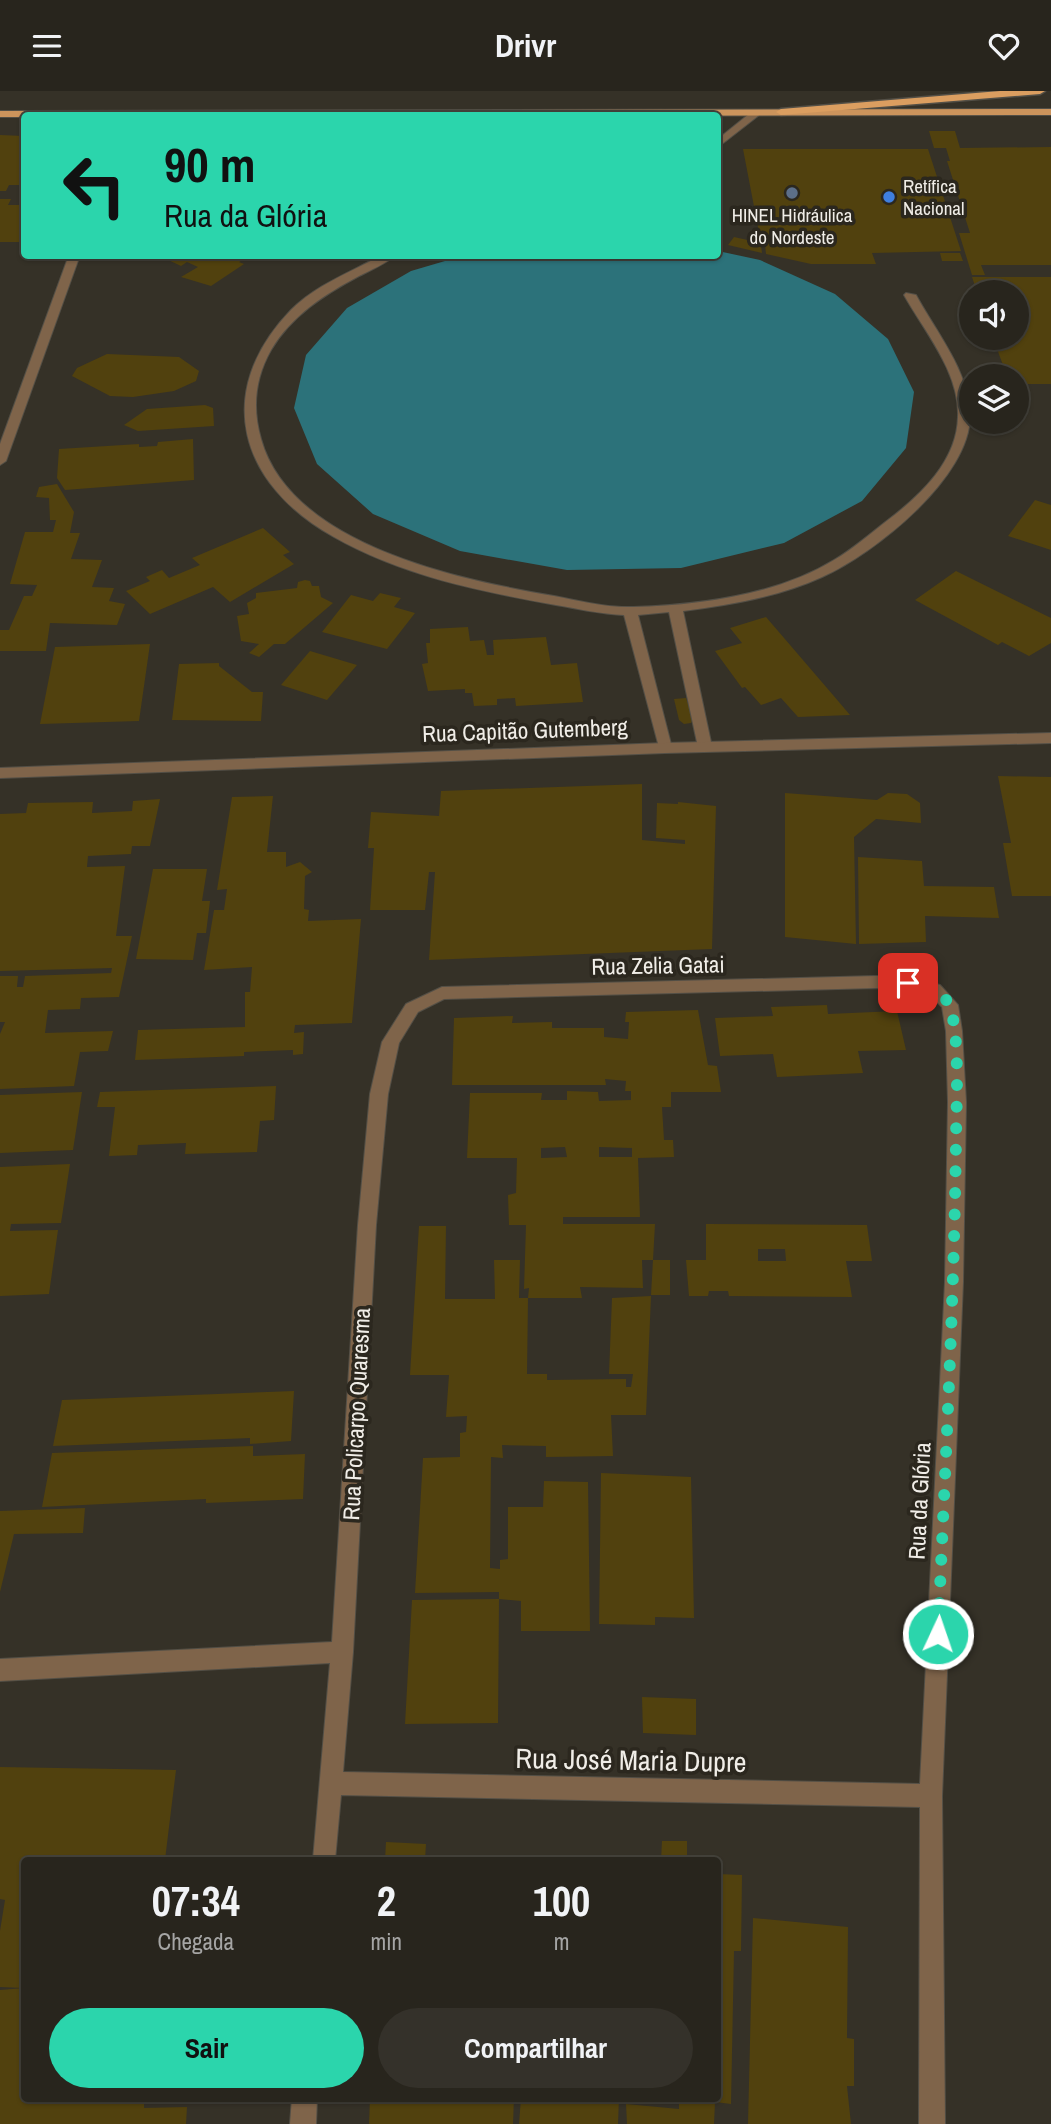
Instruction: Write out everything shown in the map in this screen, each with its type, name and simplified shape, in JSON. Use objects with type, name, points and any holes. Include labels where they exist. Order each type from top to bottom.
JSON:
[{"type":"highway","points":[[781,112],[1040,91]]},
{"type":"main road","points":[[721,112],[1051,112]]},
{"type":"main road","points":[[0,114],[21,114]]},
{"type":"street","points":[[721,142],[758,112]]},
{"type":"street","points":[[0,461],[74,259]]},
{"type":"street","points":[[383,259],[323,291],[296,312],[271,341],[251,379],[247,421],[261,463],[307,513],[370,551],[481,589],[630,611],[675,607],[758,593],[838,564],[912,509],[940,480],[957,448],[965,418],[962,391],[910,295]]},
{"type":"street","points":[[675,607],[705,747]]},
{"type":"street","points":[[630,611],[665,748]]},
{"type":"street","name":"Rua Capitão Gutemberg","points":[[0,773],[665,748],[1051,738]]},
{"type":"street","name":"Rua Zelia Gatai","points":[[442,993],[876,982]]},
{"type":"street","name":"Rua da Glória","points":[[876,982],[908,983],[934,989],[950,1005],[954,1031],[957,1101],[954,1282],[931,1796],[932,2124]]},
{"type":"street","name":"Rua Policarpo Quaresma","points":[[324,1857],[342,1652],[367,1225],[379,1094],[391,1042],[412,1008],[442,993]]},
{"type":"street","points":[[0,1669],[342,1652]]},
{"type":"street","name":"Rua José Maria Dupre","points":[[330,1783],[931,1796]]},
{"type":"street","points":[[303,2124],[305,2102]]},
{"type":"water","points":[[721,252],[760,260],[835,294],[888,339],[914,392],[906,448],[862,501],[784,543],[681,568],[567,570],[460,551],[373,514],[317,464],[294,408],[306,355],[347,308],[411,271],[452,259],[721,259]]},
{"type":"building","points":[[929,131],[955,131],[960,148],[1051,147],[1051,265],[981,265],[985,275],[972,275],[959,233],[970,233],[947,161],[950,161],[946,148],[934,148]]},
{"type":"building","points":[[0,135],[21,136],[21,185],[9,185],[6,191],[0,191]]},
{"type":"building","points":[[743,149],[928,149],[961,251],[872,253],[876,264],[811,264],[766,254],[765,245],[761,245],[762,253],[728,245],[734,237],[761,243]]},
{"type":"building","points":[[0,199],[11,199],[8,205],[21,205],[21,242],[0,242]]},
{"type":"building","points":[[940,253],[960,253],[963,261],[942,261]]},
{"type":"building","points":[[166,259],[244,259],[239,262],[244,264],[211,286],[181,277],[198,267],[187,262],[181,266]]},
{"type":"building","points":[[972,277],[1051,277],[1051,384],[1029,384],[1029,364],[1003,364],[997,350],[1029,350],[1029,280],[973,280]]},
{"type":"building","points":[[107,354],[179,357],[199,371],[196,381],[174,391],[133,397],[110,396],[72,376],[77,368]]},
{"type":"building","points":[[205,405],[213,408],[214,426],[138,431],[124,425],[147,409]]},
{"type":"building","points":[[193,439],[194,480],[65,490],[57,478],[59,449],[139,444],[139,447],[157,446],[158,442]]},
{"type":"building","points":[[57,484],[74,512],[70,533],[80,533],[71,559],[102,560],[92,587],[114,588],[109,601],[125,604],[117,625],[50,623],[46,651],[0,651],[0,630],[9,630],[24,596],[32,596],[37,585],[10,584],[25,532],[53,532],[56,520],[50,520],[49,498],[36,497],[39,487]]},
{"type":"building","points":[[1035,500],[1051,505],[1051,550],[1008,536]]},
{"type":"building","points":[[263,528],[290,552],[283,555],[294,564],[230,602],[213,587],[150,614],[126,591],[150,581],[146,577],[162,570],[169,578],[200,565],[192,558]]},
{"type":"building","points":[[956,571],[1051,618],[1051,643],[1029,656],[1002,642],[998,645],[915,600]]},
{"type":"building","points":[[310,581],[312,586],[319,586],[321,597],[333,603],[285,644],[274,644],[259,657],[249,653],[259,644],[241,641],[237,616],[249,614],[247,603],[256,598],[256,593],[297,588],[298,582]]},
{"type":"building","points":[[380,593],[401,598],[394,607],[415,613],[387,649],[322,632],[351,595],[373,601]]},
{"type":"building","points":[[766,617],[850,715],[798,717],[781,698],[761,705],[745,687],[742,688],[715,651],[742,643],[730,628]]},
{"type":"building","points":[[468,627],[470,641],[484,640],[487,655],[494,655],[493,640],[546,637],[551,665],[577,663],[583,702],[516,706],[515,698],[497,699],[497,705],[474,706],[472,693],[465,693],[465,689],[428,691],[422,664],[428,663],[426,643],[430,643],[430,629]]},
{"type":"building","points":[[150,644],[139,721],[40,724],[55,647]]},
{"type":"building","points":[[310,651],[357,665],[327,700],[281,685]]},
{"type":"building","points":[[219,663],[219,666],[252,692],[263,692],[261,721],[172,720],[179,664]]},
{"type":"building","points":[[686,698],[693,719],[691,723],[684,724],[679,720],[674,699]]},
{"type":"building","points":[[998,776],[1051,777],[1051,896],[1012,896],[1003,843],[1011,843]]},
{"type":"building","points":[[642,784],[642,840],[685,844],[685,840],[656,838],[657,803],[716,806],[712,949],[429,960],[435,872],[429,872],[425,910],[370,910],[374,848],[368,848],[371,812],[439,816],[441,791]]},
{"type":"building","points":[[785,793],[877,800],[888,793],[907,794],[920,803],[921,823],[876,819],[854,837],[856,944],[785,937]]},
{"type":"building","points":[[273,796],[267,852],[286,852],[286,867],[300,862],[312,872],[305,876],[304,909],[309,910],[308,921],[361,919],[352,1023],[295,1025],[294,1033],[304,1032],[303,1054],[293,1055],[293,1050],[244,1052],[244,1056],[135,1060],[138,1030],[245,1027],[245,992],[250,992],[252,967],[204,970],[214,910],[224,910],[227,889],[217,890],[232,797]]},
{"type":"building","points":[[160,799],[150,846],[132,846],[131,854],[88,856],[87,867],[125,866],[116,936],[132,936],[119,997],[81,998],[80,1009],[48,1010],[45,1033],[113,1031],[108,1051],[80,1052],[74,1086],[0,1089],[0,1034],[5,1022],[0,1022],[0,976],[18,976],[17,987],[23,987],[25,976],[111,973],[112,968],[0,971],[0,814],[26,813],[28,803],[93,802],[92,813],[132,811],[133,801]]},
{"type":"building","points":[[858,857],[922,861],[924,886],[994,887],[999,918],[925,916],[926,942],[859,944]]},
{"type":"building","points":[[153,869],[207,869],[202,901],[210,901],[206,933],[197,933],[193,960],[136,959]]},
{"type":"building","points":[[827,1005],[828,1014],[897,1011],[906,1050],[858,1051],[863,1073],[777,1077],[773,1054],[720,1056],[715,1018],[773,1016],[771,1007]]},
{"type":"building","points":[[698,1010],[708,1065],[717,1066],[721,1092],[671,1092],[671,1107],[662,1107],[664,1140],[673,1140],[674,1157],[638,1158],[640,1217],[563,1217],[563,1224],[655,1224],[653,1260],[642,1260],[643,1288],[580,1287],[582,1298],[528,1298],[529,1288],[524,1289],[526,1225],[509,1225],[508,1195],[516,1193],[517,1158],[467,1158],[470,1093],[542,1093],[541,1100],[567,1100],[567,1091],[598,1092],[599,1101],[631,1100],[631,1091],[625,1091],[626,1081],[605,1079],[606,1085],[452,1085],[454,1018],[513,1016],[512,1023],[552,1022],[552,1028],[604,1028],[604,1037],[628,1039],[629,1022],[625,1022],[626,1012]],"holes":[[[565,1147],[567,1157],[541,1158],[541,1148]],[[599,1147],[632,1148],[632,1157],[599,1157]]]},
{"type":"building","points":[[276,1086],[274,1120],[260,1121],[257,1152],[185,1154],[186,1143],[138,1145],[137,1155],[109,1156],[115,1107],[97,1107],[100,1092]]},
{"type":"building","points":[[82,1092],[73,1150],[0,1153],[0,1095]]},
{"type":"building","points":[[70,1164],[61,1223],[11,1224],[10,1231],[58,1230],[49,1294],[0,1296],[0,1167]]},
{"type":"building","points":[[706,1224],[867,1225],[872,1261],[846,1261],[852,1297],[729,1296],[728,1291],[709,1291],[708,1296],[689,1296],[686,1260],[706,1260]],"holes":[[[758,1249],[785,1249],[786,1261],[758,1261]]]},
{"type":"building","points":[[419,1226],[446,1226],[445,1299],[495,1299],[494,1260],[520,1260],[519,1298],[528,1298],[527,1374],[547,1374],[547,1380],[626,1379],[626,1387],[631,1387],[633,1374],[609,1374],[612,1298],[651,1296],[646,1415],[611,1415],[613,1456],[546,1457],[546,1446],[502,1445],[503,1458],[491,1457],[490,1568],[500,1569],[500,1560],[508,1559],[508,1507],[543,1507],[544,1481],[588,1482],[590,1631],[521,1631],[521,1601],[499,1599],[499,1592],[415,1593],[423,1458],[460,1457],[460,1433],[466,1432],[467,1416],[446,1417],[449,1375],[410,1375]]},
{"type":"building","points":[[653,1260],[670,1260],[670,1295],[651,1295]]},
{"type":"building","points":[[294,1391],[291,1441],[250,1444],[250,1438],[53,1446],[62,1400]]},
{"type":"building","points":[[253,1446],[253,1456],[305,1454],[303,1499],[206,1503],[206,1499],[42,1507],[52,1453]]},
{"type":"building","points":[[601,1473],[691,1477],[694,1618],[655,1617],[655,1625],[599,1624]]},
{"type":"building","points":[[85,1508],[83,1533],[14,1534],[0,1592],[0,1511]]},
{"type":"building","points":[[499,1599],[498,1723],[405,1724],[412,1600]]},
{"type":"building","points":[[642,1697],[696,1699],[696,1735],[643,1733]]},
{"type":"building","points":[[0,1767],[176,1770],[165,1857],[21,1857],[21,1988],[0,1987],[0,1931],[5,1900],[0,1899]]},
{"type":"building","points":[[662,1841],[687,1841],[687,1857],[661,1857]]},
{"type":"building","points":[[386,1842],[426,1844],[425,1857],[385,1857]]},
{"type":"building","points":[[721,1874],[742,1875],[741,1951],[734,1951],[731,2104],[715,2102],[721,2102]]},
{"type":"building","points":[[753,1918],[848,1927],[847,2038],[854,2039],[854,2086],[847,2086],[851,2124],[748,2124]]},
{"type":"building","points":[[21,1988],[21,2102],[144,2102],[144,2108],[187,2107],[186,2124],[0,2124],[0,1990]]},
{"type":"building","points":[[370,2102],[514,2102],[513,2124],[369,2124]]},
{"type":"building","points":[[521,2102],[619,2102],[618,2124],[519,2124]]},
{"type":"building","points":[[679,2102],[715,2102],[714,2124],[627,2124],[626,2104],[679,2109]]},
{"type":"place","name":"HINEL Hidráulica do Nordeste","points":[[792,193]]},
{"type":"place","name":"Retífica Nacional","points":[[889,197]]},
{"type":"route","points":[[908,983],[934,989],[943,996],[950,1005],[954,1031],[957,1101],[954,1282],[938,1634]]}]
